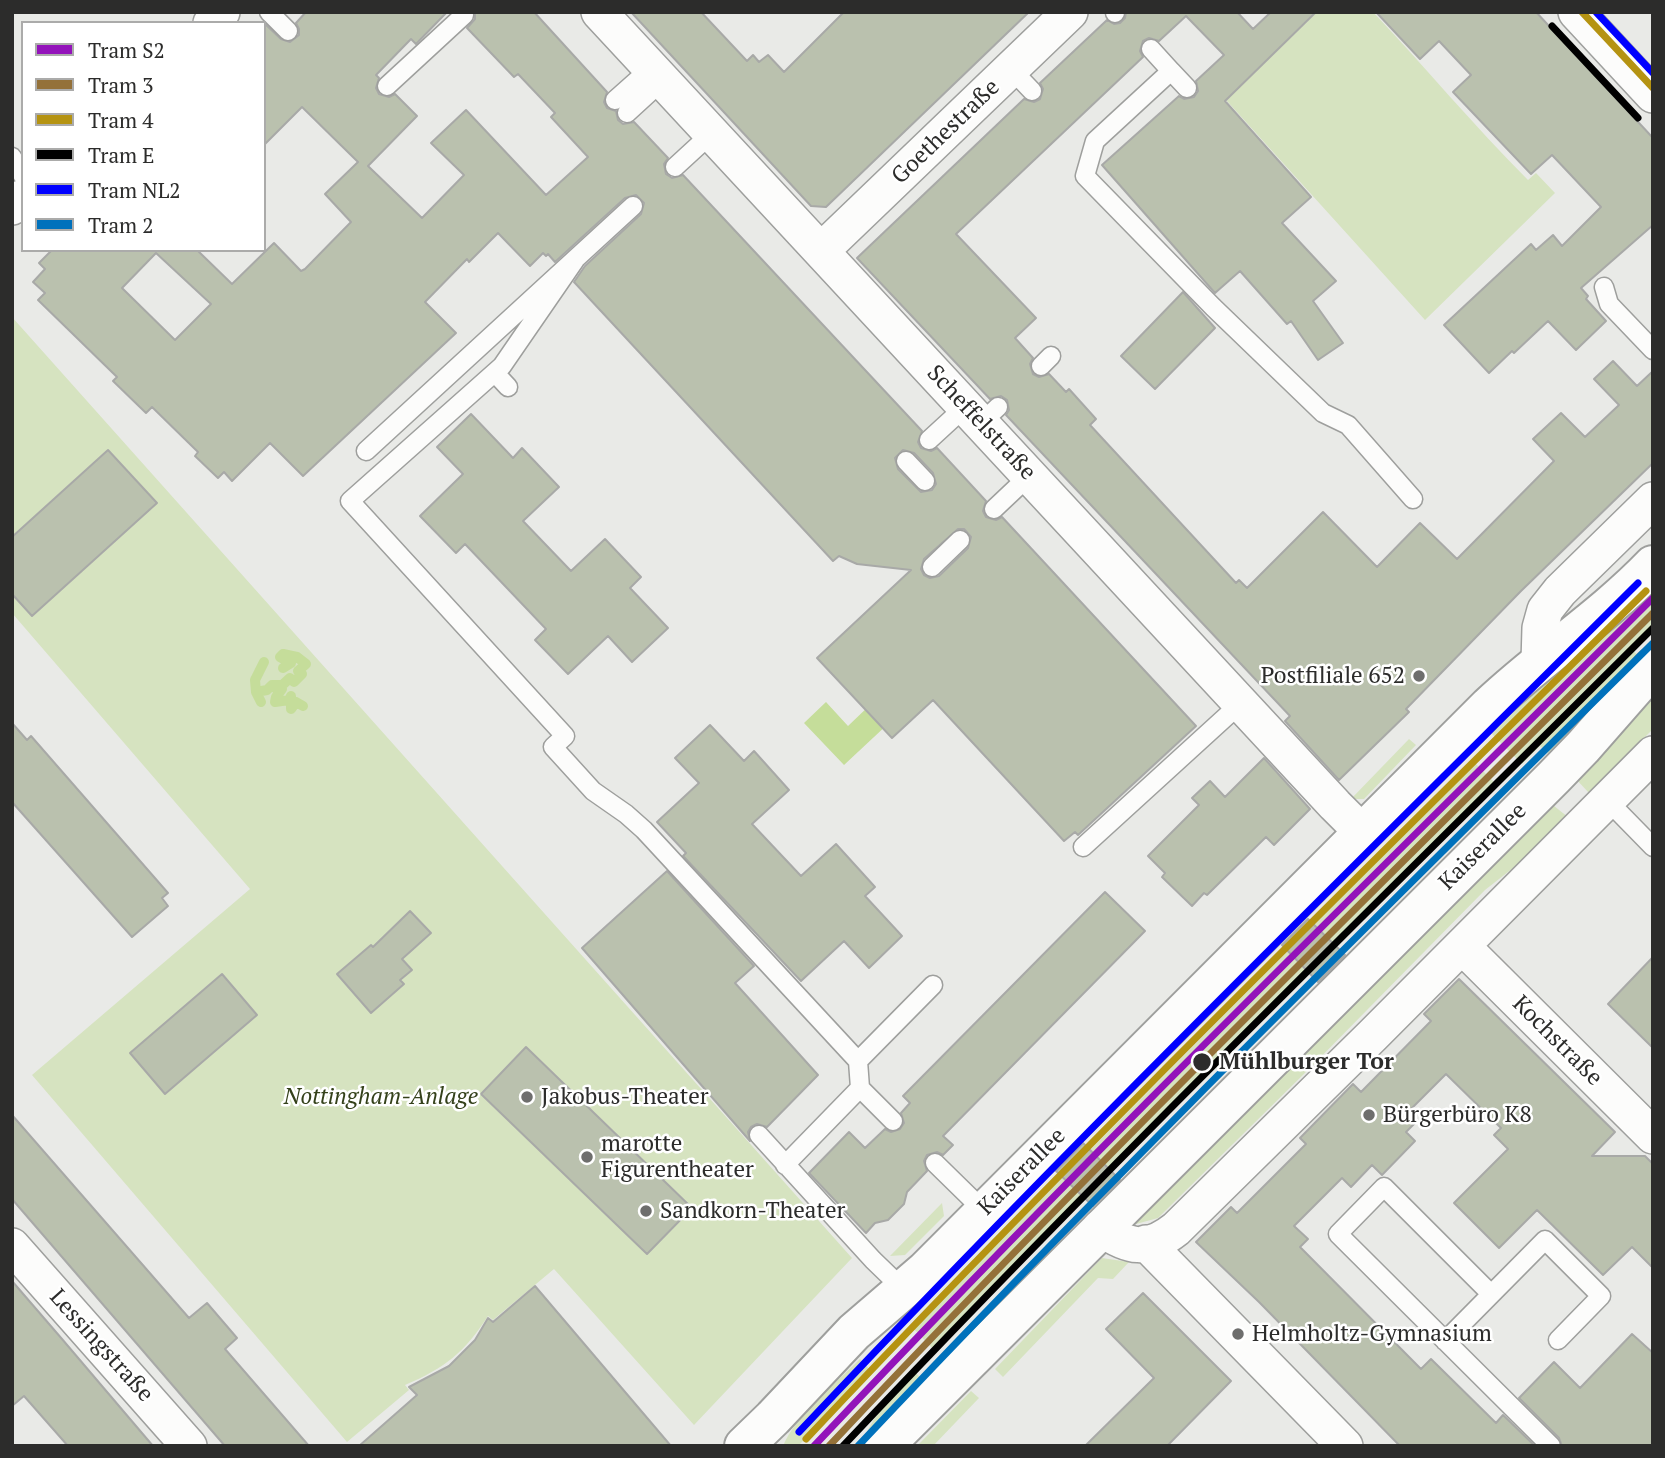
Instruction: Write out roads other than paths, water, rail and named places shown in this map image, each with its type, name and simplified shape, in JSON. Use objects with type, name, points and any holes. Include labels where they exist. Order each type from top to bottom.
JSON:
[{"type":"main road","name":"Kaiserallee","points":[[744,1446],[766,1432],[854,1332],[904,1290],[1497,698],[1604,611],[1653,565]]},
{"type":"main road","name":"Kaiserallee","points":[[884,1446],[1554,777],[1653,667]]},
{"type":"street","name":"Scheffelstraße","points":[[599,12],[821,251],[981,412],[1030,475],[1363,833]]},
{"type":"street","name":"Goethestraße","points":[[821,251],[1021,80],[1070,12]]},
{"type":"street","points":[[1576,12],[1653,95]]},
{"type":"street","points":[[1539,663],[1540,628],[1545,610],[1560,591],[1653,500]]},
{"type":"street","points":[[1100,1228],[1126,1244],[1163,1239],[1201,1206],[1653,754]]},
{"type":"street","name":"Kochstraße","points":[[1462,946],[1653,1136]]},
{"type":"street","points":[[1146,1243],[1345,1446]]},
{"type":"street","name":"Lessingstraße","points":[[12,1246],[190,1446]]},
{"type":"lane","points":[[269,12],[288,31]]},
{"type":"lane","points":[[387,86],[464,15]]},
{"type":"lane","points":[[1151,49],[1187,88]]},
{"type":"lane","points":[[1171,71],[1095,141],[1085,176],[1213,307],[1323,413],[1348,425],[1413,499]]},
{"type":"lane","points":[[621,106],[657,74]]},
{"type":"lane","points":[[675,167],[712,133]]},
{"type":"lane","points":[[12,157],[21,173]]},
{"type":"lane","points":[[366,451],[634,206]]},
{"type":"lane","points":[[575,260],[502,366],[350,500],[565,736],[553,747],[561,756],[593,791],[626,814],[644,831],[858,1061],[860,1088],[892,1121]]},
{"type":"lane","points":[[1604,287],[1609,304],[1653,350]]},
{"type":"lane","points":[[495,373],[508,387]]},
{"type":"lane","points":[[929,440],[981,412]]},
{"type":"lane","points":[[906,461],[925,481]]},
{"type":"lane","points":[[994,509],[1030,475]]},
{"type":"lane","points":[[932,567],[960,540]]},
{"type":"lane","points":[[1083,847],[1241,703]]},
{"type":"lane","points":[[1600,807],[1653,847]]},
{"type":"lane","points":[[858,1061],[933,985]]},
{"type":"lane","points":[[785,1165],[860,1088]]},
{"type":"lane","points":[[759,1135],[904,1290]]},
{"type":"lane","points":[[935,1163],[984,1210]]},
{"type":"lane","points":[[1491,1294],[1384,1187],[1338,1234],[1551,1446]]},
{"type":"lane","points":[[1445,1341],[1545,1240],[1601,1296],[1558,1340]]},
{"type":"waterway","points":[[277,690],[290,678],[294,682],[302,674],[298,671],[306,664],[297,657],[283,654],[280,657],[291,663],[283,668]]},
{"type":"waterway","points":[[256,692],[255,680],[264,662]]},
{"type":"waterway","points":[[261,702],[256,692],[267,690],[272,685],[281,685]]},
{"type":"waterway","points":[[282,689],[275,702],[289,700],[291,696],[291,709],[296,702],[303,706]]},
{"type":"tram line","name":"4","points":[[1582,12],[1653,88]]},
{"type":"tram line","name":"NL2","points":[[1596,12],[1653,73]]},
{"type":"tram line","name":"E","points":[[1552,26],[1638,118]]},
{"type":"tram line","name":"NL2","points":[[799,1432],[1110,1110],[1638,583]]},
{"type":"tram line","name":"4","points":[[806,1439],[1117,1117],[1646,591]]},
{"type":"tram line","name":"S2","points":[[814,1446],[1125,1124],[1653,598]]},
{"type":"tram line","name":"3","points":[[829,1446],[1134,1130],[1653,613]]},
{"type":"tram line","name":"E","points":[[843,1446],[1143,1136],[1653,628]]},
{"type":"tram line","name":"2","points":[[858,1446],[1153,1141],[1653,643]]},
{"type":"place","name":"Postfiliale 652","points":[[1419,676]]},
{"type":"place","name":"Mühlburger Tor","points":[[1202,1062]]},
{"type":"place","name":"Jakobus-Theater","points":[[527,1097]]},
{"type":"place","name":"Bürgerbüro K8","points":[[1369,1115]]},
{"type":"place","name":"marotte Figurentheater","points":[[587,1157]]},
{"type":"place","name":"Sandkorn-Theater","points":[[646,1211]]},
{"type":"place","name":"Helmholtz-Gymnasium","points":[[1238,1334]]},
{"type":"park label","name":"Nottingham-Anlage","points":[[381,1097]]}]
